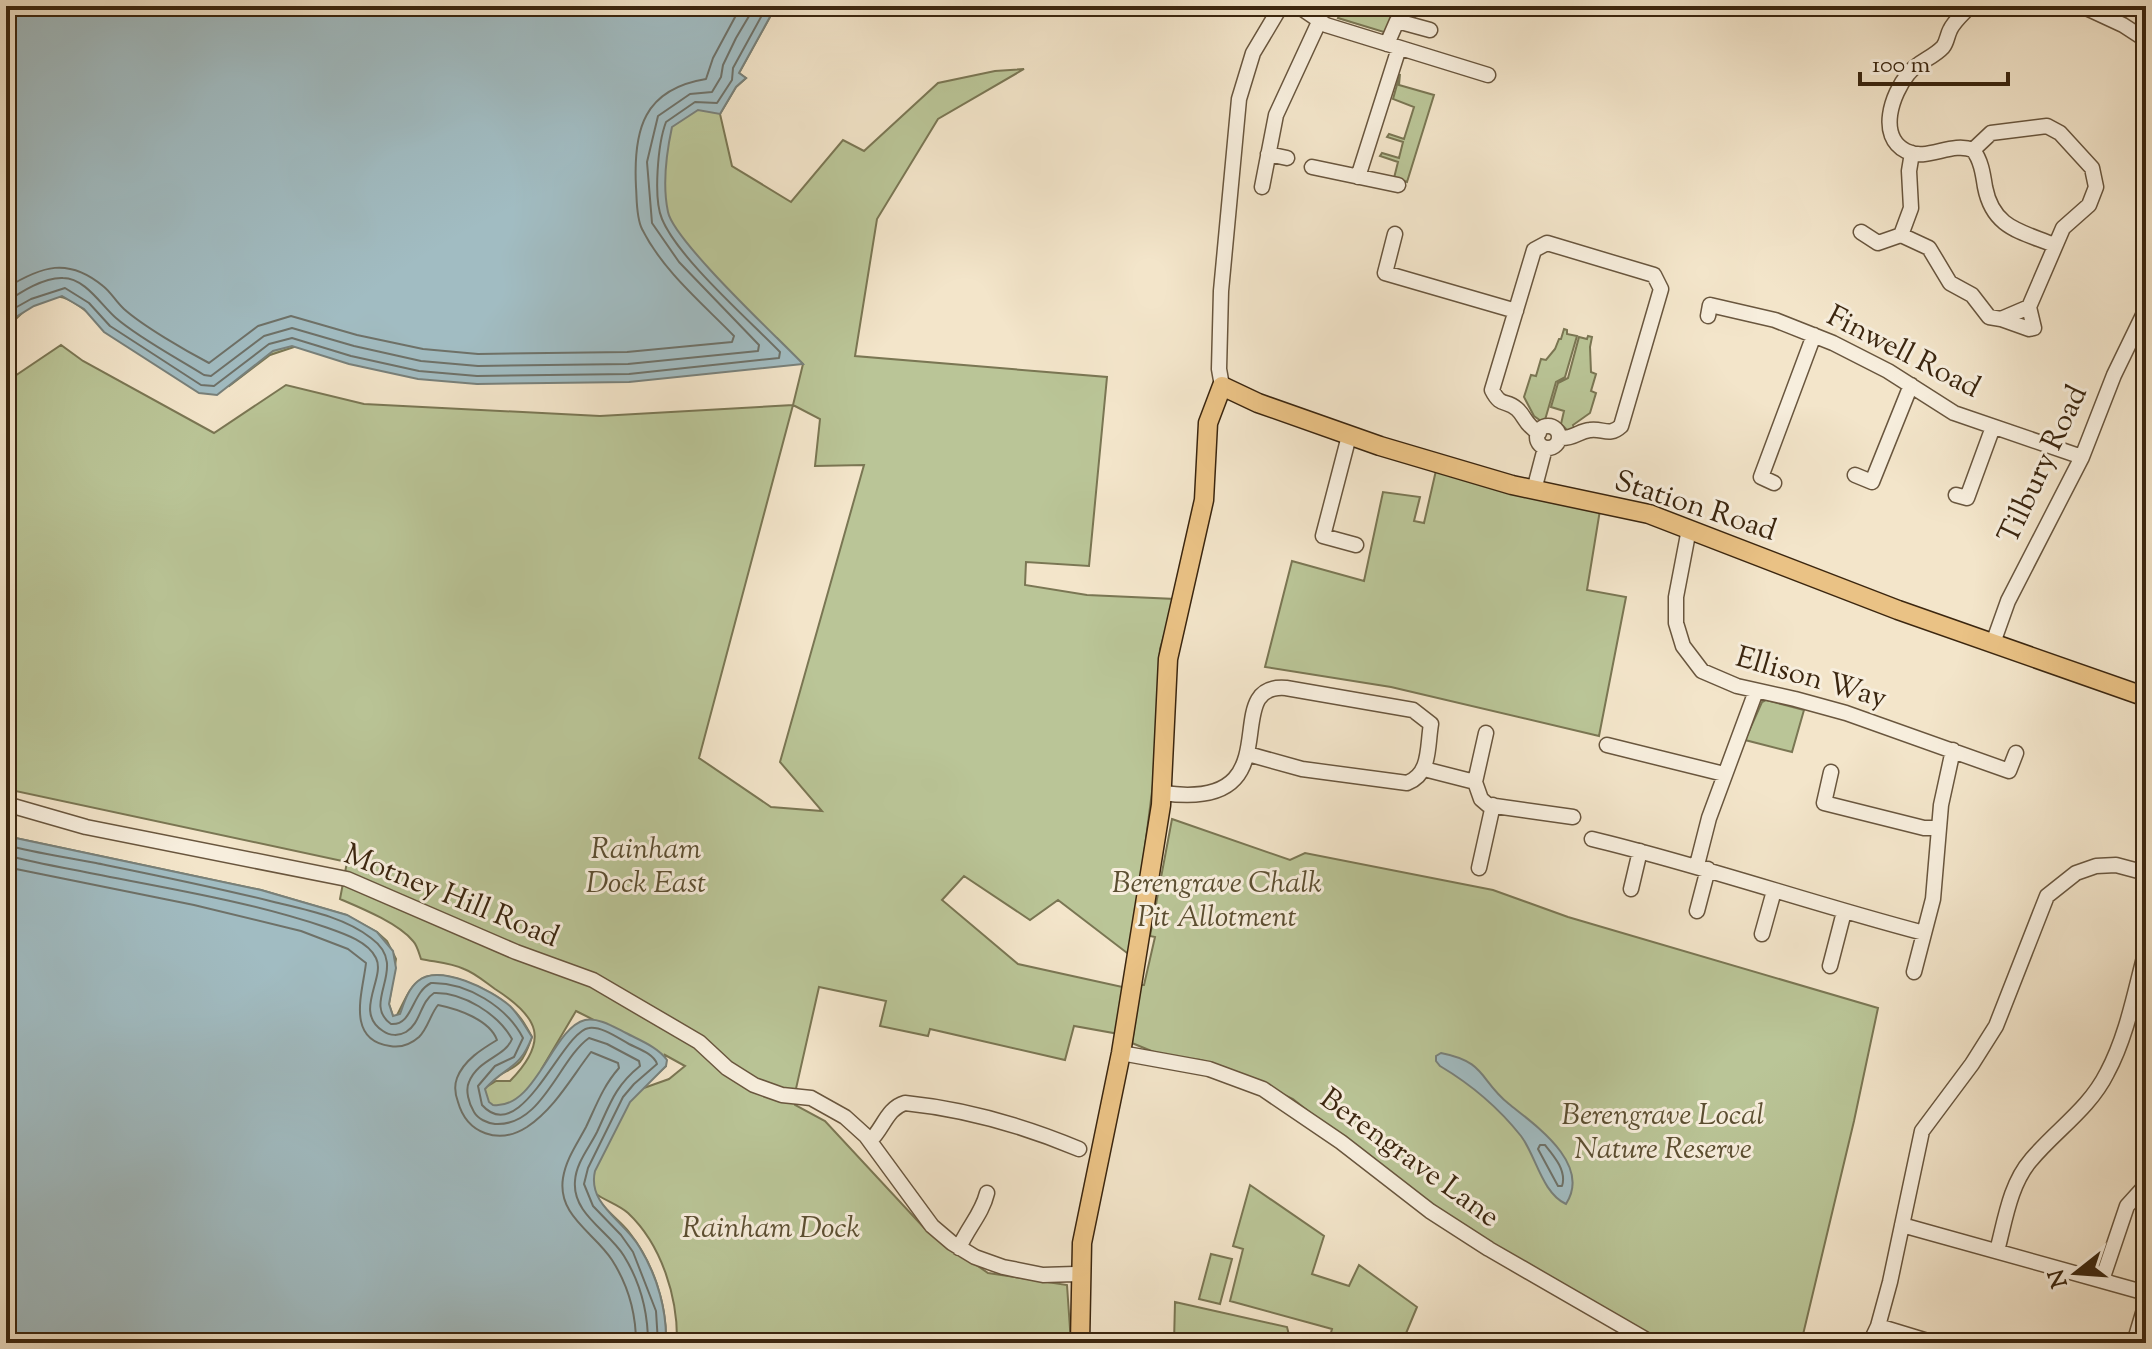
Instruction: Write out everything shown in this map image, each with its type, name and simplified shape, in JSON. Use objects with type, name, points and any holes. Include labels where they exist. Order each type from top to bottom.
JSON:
[{"type":"main road","name":"Station Road","points":[[1222,386],[1258,403],[1349,436],[1534,490],[1649,514],[1898,610],[2146,697]]},
{"type":"main road","points":[[1080,1343],[1082,1243],[1121,1053],[1163,793],[1167,664],[1204,500],[1208,423],[1222,386]]},
{"type":"street","points":[[1222,386],[1219,369],[1222,276],[1239,99],[1253,53],[1281,6]]},
{"type":"street","points":[[1298,6],[1319,22],[1488,75]]},
{"type":"street","points":[[1970,6],[1953,26],[1944,46],[1908,74],[1889,120],[1891,135],[1897,144],[1912,153],[1960,146],[1973,150],[1982,169],[1989,203],[2000,221],[2054,245]]},
{"type":"street","points":[[2082,6],[2123,25],[2146,40]]},
{"type":"street","points":[[1358,177],[1397,21],[1430,30]]},
{"type":"street","points":[[1262,187],[1278,108],[1319,22]]},
{"type":"street","points":[[1861,232],[1878,243],[1901,235],[1929,248],[1950,283],[1972,295],[1989,317],[2034,328],[2029,307],[2063,228],[2089,205],[2094,194],[2094,172],[2060,133],[2047,126],[1991,133],[1973,150]]},
{"type":"street","points":[[1901,235],[1911,208],[1909,171],[1912,153]]},
{"type":"street","points":[[1268,154],[1287,158]]},
{"type":"street","points":[[1312,167],[1398,185]]},
{"type":"street","points":[[1395,234],[1385,273],[1516,311]]},
{"type":"street","points":[[1539,433],[1526,425],[1518,409],[1499,402],[1492,390],[1534,250],[1547,243],[1654,275],[1661,289],[1621,426],[1608,433],[1590,430],[1572,438],[1559,438]]},
{"type":"street","name":"Finwell Road","points":[[1708,316],[1710,305],[1775,320],[1871,361],[1954,413],[2082,457]]},
{"type":"street","points":[[2001,319],[2029,307]]},
{"type":"street","name":"Tilbury Road","points":[[1993,643],[2008,601],[2082,457],[2114,375],[2146,309]]},
{"type":"street","points":[[1774,483],[1761,477],[1814,335]]},
{"type":"street","points":[[1855,475],[1872,482],[1911,385]]},
{"type":"street","points":[[1552,427],[1559,438],[1554,446],[1545,448],[1539,442],[1539,433],[1542,428],[1552,427]]},
{"type":"street","points":[[1956,495],[1967,498],[1993,427]]},
{"type":"street","points":[[1349,436],[1323,536],[1356,545]]},
{"type":"street","points":[[1534,490],[1545,448]]},
{"type":"street","name":"Ellison Way","points":[[1689,529],[1675,611],[1683,646],[1693,662],[1711,677],[1846,713],[2009,771],[2016,753]]},
{"type":"street","points":[[1163,793],[1195,796],[1218,791],[1233,780],[1248,754],[1256,701],[1266,690],[1284,687],[1413,710],[1431,724],[1424,769],[1418,779],[1407,783],[1302,769],[1248,754]]},
{"type":"street","points":[[1697,911],[1702,867],[1724,774],[1756,691]]},
{"type":"street","points":[[1486,733],[1475,782],[1481,799],[1493,805],[1573,817]]},
{"type":"street","points":[[1607,745],[1724,774]]},
{"type":"street","points":[[1914,972],[1933,899],[1944,784],[1953,750]]},
{"type":"street","points":[[1424,769],[1475,782]]},
{"type":"street","points":[[1831,772],[1824,803],[1924,828],[1939,828]]},
{"type":"street","name":"Motney Hill Road","points":[[6,804],[86,827],[347,879],[516,952],[593,980],[699,1042],[727,1068],[754,1085],[782,1095],[801,1095],[816,1100],[850,1121],[870,1141],[885,1166],[932,1226],[959,1248],[1003,1267],[1043,1275],[1075,1274],[1082,1277]]},
{"type":"street","points":[[1479,868],[1493,805]]},
{"type":"street","points":[[1592,839],[1702,867],[1844,912],[1924,933]]},
{"type":"street","points":[[1631,889],[1640,851]]},
{"type":"street","points":[[1870,1343],[1878,1326],[1922,1131],[1996,1026],[2047,896],[2076,873],[2096,866],[2116,865],[2146,873]]},
{"type":"street","points":[[1762,934],[1774,891]]},
{"type":"street","points":[[1836,960],[1844,912]]},
{"type":"street","points":[[1997,1251],[2016,1186],[2029,1162],[2080,1112],[2107,1073],[2124,1033],[2146,950]]},
{"type":"street","name":"Berengrave Lane","points":[[1121,1053],[1209,1069],[1263,1089],[1341,1142],[1430,1211],[1489,1249],[1652,1343]]},
{"type":"street","points":[[870,1141],[893,1109],[907,1103],[996,1121],[1079,1149]]},
{"type":"street","points":[[2102,1280],[2127,1206],[2146,1185]]},
{"type":"street","points":[[959,1248],[971,1223],[982,1211],[987,1193]]},
{"type":"street","points":[[1902,1225],[2146,1293]]},
{"type":"street","points":[[2134,1343],[2146,1303]]},
{"type":"street","points":[[1878,1326],[1934,1343]]},
{"type":"green space","points":[[6,6],[776,6],[739,73],[746,78],[736,87],[720,114],[732,166],[791,202],[843,140],[864,151],[938,83],[995,71],[1024,69],[938,119],[877,219],[855,356],[1107,377],[1089,566],[1026,562],[1025,585],[1087,595],[1175,599],[1160,649],[1153,784],[1131,956],[1058,900],[1030,920],[964,876],[942,900],[1018,964],[1127,988],[1119,1034],[1074,1026],[1065,1060],[930,1029],[928,1036],[880,1026],[886,1001],[819,987],[795,1105],[825,1121],[927,1231],[988,1273],[1067,1285],[1071,1343],[677,1343],[675,1308],[659,1256],[628,1213],[596,1194],[638,1244],[652,1270],[664,1313],[666,1343],[6,1343],[6,836],[261,890],[346,915],[377,932],[387,941],[396,959],[389,1004],[393,1016],[396,1017],[416,983],[429,976],[453,978],[480,987],[517,1014],[532,1037],[528,1047],[520,1062],[488,1086],[496,1081],[510,1081],[523,1066],[531,1053],[534,1030],[522,1009],[480,978],[454,965],[421,959],[414,943],[398,928],[340,899],[347,862],[6,789],[6,382],[61,345],[83,361],[214,433],[286,385],[364,404],[600,416],[793,405],[803,364],[777,338],[297,346],[270,355],[229,386],[143,347],[63,298],[51,297],[38,302],[6,329]],"holes":[[[793,405],[820,419],[815,466],[864,465],[780,762],[822,811],[771,807],[699,758]],[[576,1011],[592,1019],[575,1026],[541,1070]],[[665,1055],[685,1066],[669,1079],[641,1089],[666,1066]]]},
{"type":"green space","points":[[1343,6],[1409,6],[1415,18],[1387,33],[1338,18]]},
{"type":"green space","points":[[1400,74],[1399,85],[1434,95],[1407,182],[1394,178],[1398,162],[1380,156],[1382,153],[1399,158],[1403,142],[1387,137],[1389,134],[1404,139],[1414,107],[1393,99]]},
{"type":"green space","points":[[1564,329],[1567,334],[1577,336],[1565,377],[1556,382],[1545,420],[1541,421],[1534,416],[1524,397],[1531,375],[1536,376],[1541,359],[1546,360],[1555,349]]},
{"type":"green space","points":[[1588,336],[1592,337],[1591,372],[1596,374],[1591,391],[1596,393],[1590,413],[1573,425],[1575,430],[1569,432],[1561,424],[1564,411],[1551,407],[1558,383],[1568,378],[1579,337],[1587,339]]},
{"type":"green space","points":[[1437,466],[1600,510],[1587,590],[1626,597],[1599,736],[1391,687],[1265,667],[1292,561],[1364,581],[1383,492],[1420,497],[1414,521],[1424,523]]},
{"type":"green space","points":[[1766,700],[1804,710],[1792,752],[1745,740],[1762,702]]},
{"type":"green space","name":"Berengrave Local Nature Reserve","points":[[1172,819],[1290,860],[1305,853],[1493,890],[1568,917],[1878,1008],[1801,1343],[1664,1343],[1650,1337],[1468,1231],[1386,1173],[1293,1099],[1246,1076],[1201,1060],[1166,1057],[1132,1043],[1140,985],[1144,985],[1155,937],[1150,936]]},
{"type":"green space","points":[[1250,1185],[1324,1236],[1312,1274],[1349,1286],[1359,1265],[1417,1307],[1402,1343],[1328,1343],[1332,1329],[1230,1301],[1243,1249],[1233,1246]]},
{"type":"green space","points":[[1211,1254],[1232,1259],[1220,1304],[1199,1299]]},
{"type":"green space","points":[[1175,1302],[1287,1327],[1291,1343],[1174,1343]]},
{"type":"water","points":[[6,6],[776,6],[739,73],[746,78],[736,87],[720,114],[698,110],[672,127],[665,191],[674,226],[688,244],[803,364],[629,382],[477,384],[418,379],[349,364],[292,346],[273,351],[217,395],[199,393],[104,332],[84,309],[62,296],[34,306],[6,323]]},
{"type":"water","points":[[6,836],[261,890],[347,915],[377,932],[393,951],[396,968],[389,1004],[393,1016],[400,1014],[415,984],[427,976],[452,977],[479,986],[513,1009],[532,1037],[517,1062],[485,1089],[493,1105],[508,1103],[521,1095],[563,1037],[573,1026],[585,1020],[606,1023],[659,1051],[667,1060],[666,1066],[630,1102],[595,1171],[594,1183],[602,1203],[633,1238],[651,1270],[663,1306],[666,1343],[6,1343]]},
{"type":"water","points":[[1441,1053],[1467,1061],[1475,1067],[1499,1095],[1557,1147],[1572,1174],[1572,1189],[1566,1204],[1551,1192],[1526,1144],[1512,1125],[1484,1097],[1440,1066],[1436,1056]]},
{"type":"park label","name":"Rainham Dock East","points":[[646,867]]},
{"type":"park label","name":"Berengrave Chalk Pit Allotment","points":[[1217,901]]},
{"type":"park label","name":"Rainham Dock","points":[[771,1229]]}]
